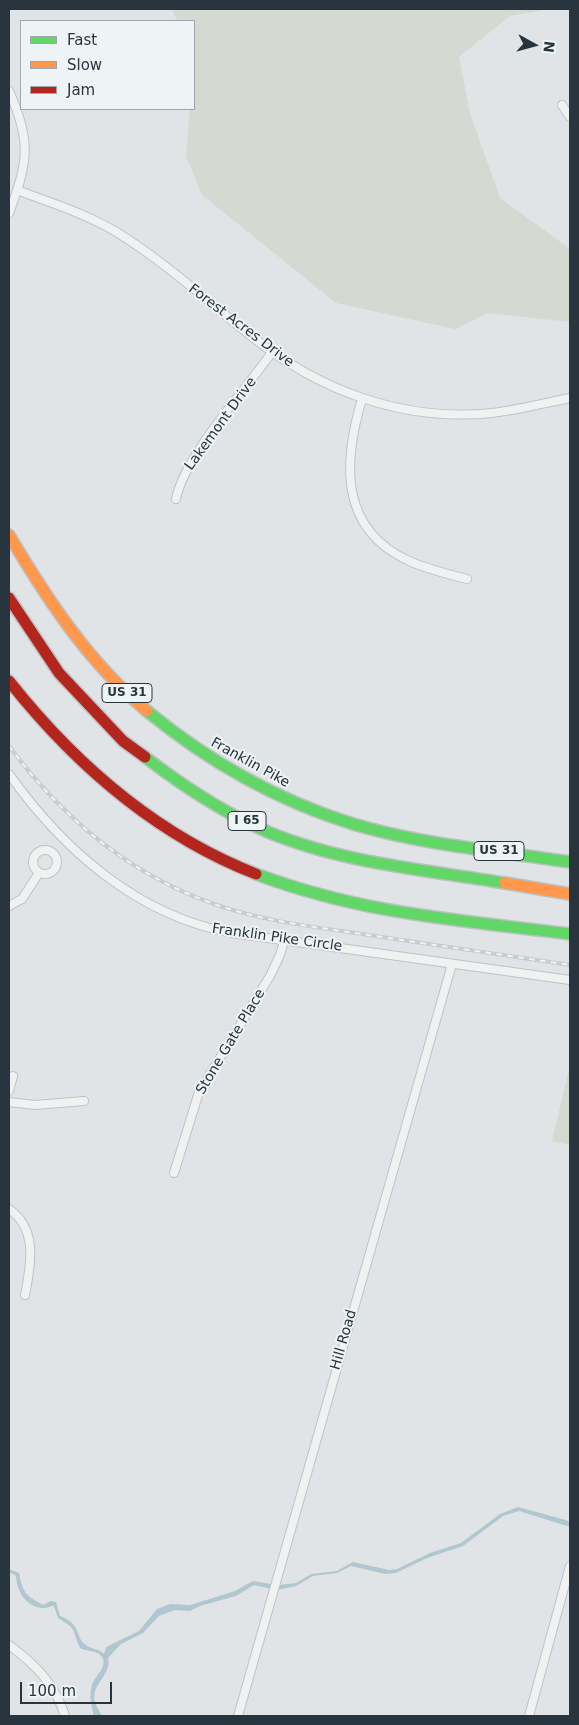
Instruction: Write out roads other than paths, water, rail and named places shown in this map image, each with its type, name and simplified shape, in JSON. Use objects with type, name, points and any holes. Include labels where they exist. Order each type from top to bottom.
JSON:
[{"type":"main road","name":"Franklin Pike","points":[[9,535],[64,621],[99,664],[165,727],[202,754],[237,775],[291,802],[354,824],[423,839],[570,862]]},
{"type":"main road","name":"I 65","points":[[9,598],[59,672],[117,734],[194,794],[268,832],[347,857],[570,894]]},
{"type":"main road","points":[[9,681],[55,737],[112,790],[177,835],[237,866],[303,891],[365,907],[570,934]]},
{"type":"street","points":[[9,91],[22,122],[25,139],[25,160],[9,213]]},
{"type":"street","points":[[562,105],[570,117]]},
{"type":"street","name":"Forest Acres Drive","points":[[17,190],[92,219],[120,235],[149,254],[272,352],[304,373],[362,399],[408,410],[461,414],[512,410],[570,398]]},
{"type":"street","name":"Lakemont Drive","points":[[176,499],[180,481],[200,450],[272,352]]},
{"type":"street","points":[[362,399],[353,434],[349,468],[351,494],[362,521],[381,542],[402,557],[434,570],[467,579]]},
{"type":"street","name":"Franklin Pike Circle","points":[[9,774],[30,803],[68,844],[92,866],[126,890],[167,913],[200,926],[284,941],[570,980]]},
{"type":"street","points":[[9,906],[22,899],[39,872]]},
{"type":"street","name":"Stone Gate Place","points":[[174,1173],[200,1092],[270,976],[284,941]]},
{"type":"street","name":"Hill Road","points":[[238,1716],[452,964]]},
{"type":"street","points":[[9,1091],[13,1076]]},
{"type":"street","points":[[9,1102],[35,1105],[84,1101]]},
{"type":"street","points":[[9,1208],[23,1225],[31,1246],[25,1295]]},
{"type":"street","points":[[529,1716],[570,1566]]},
{"type":"street","points":[[9,1645],[45,1677],[56,1693],[65,1716]]},
{"type":"water","points":[[518,1507],[566,1520],[570,1522],[570,1527],[519,1511],[503,1516],[463,1546],[427,1558],[396,1573],[385,1574],[351,1566],[337,1573],[313,1576],[296,1586],[277,1590],[254,1585],[236,1596],[200,1606],[190,1611],[175,1610],[159,1616],[143,1633],[121,1644],[108,1658],[107,1670],[95,1690],[94,1696],[102,1716],[94,1716],[91,1704],[91,1689],[93,1681],[103,1666],[103,1658],[97,1653],[80,1648],[73,1630],[58,1618],[54,1606],[36,1607],[27,1601],[20,1592],[16,1576],[9,1572],[9,1569],[19,1573],[26,1593],[32,1599],[43,1605],[51,1601],[56,1602],[60,1616],[72,1623],[80,1639],[88,1647],[104,1654],[106,1647],[139,1631],[157,1609],[170,1604],[190,1605],[235,1591],[253,1581],[278,1585],[296,1583],[311,1574],[337,1571],[353,1562],[389,1570],[397,1569],[430,1553],[461,1543],[500,1514]]},
{"type":"railway","points":[[9,746],[30,773],[77,822],[130,863],[190,895],[242,913],[279,921],[570,965]]}]
